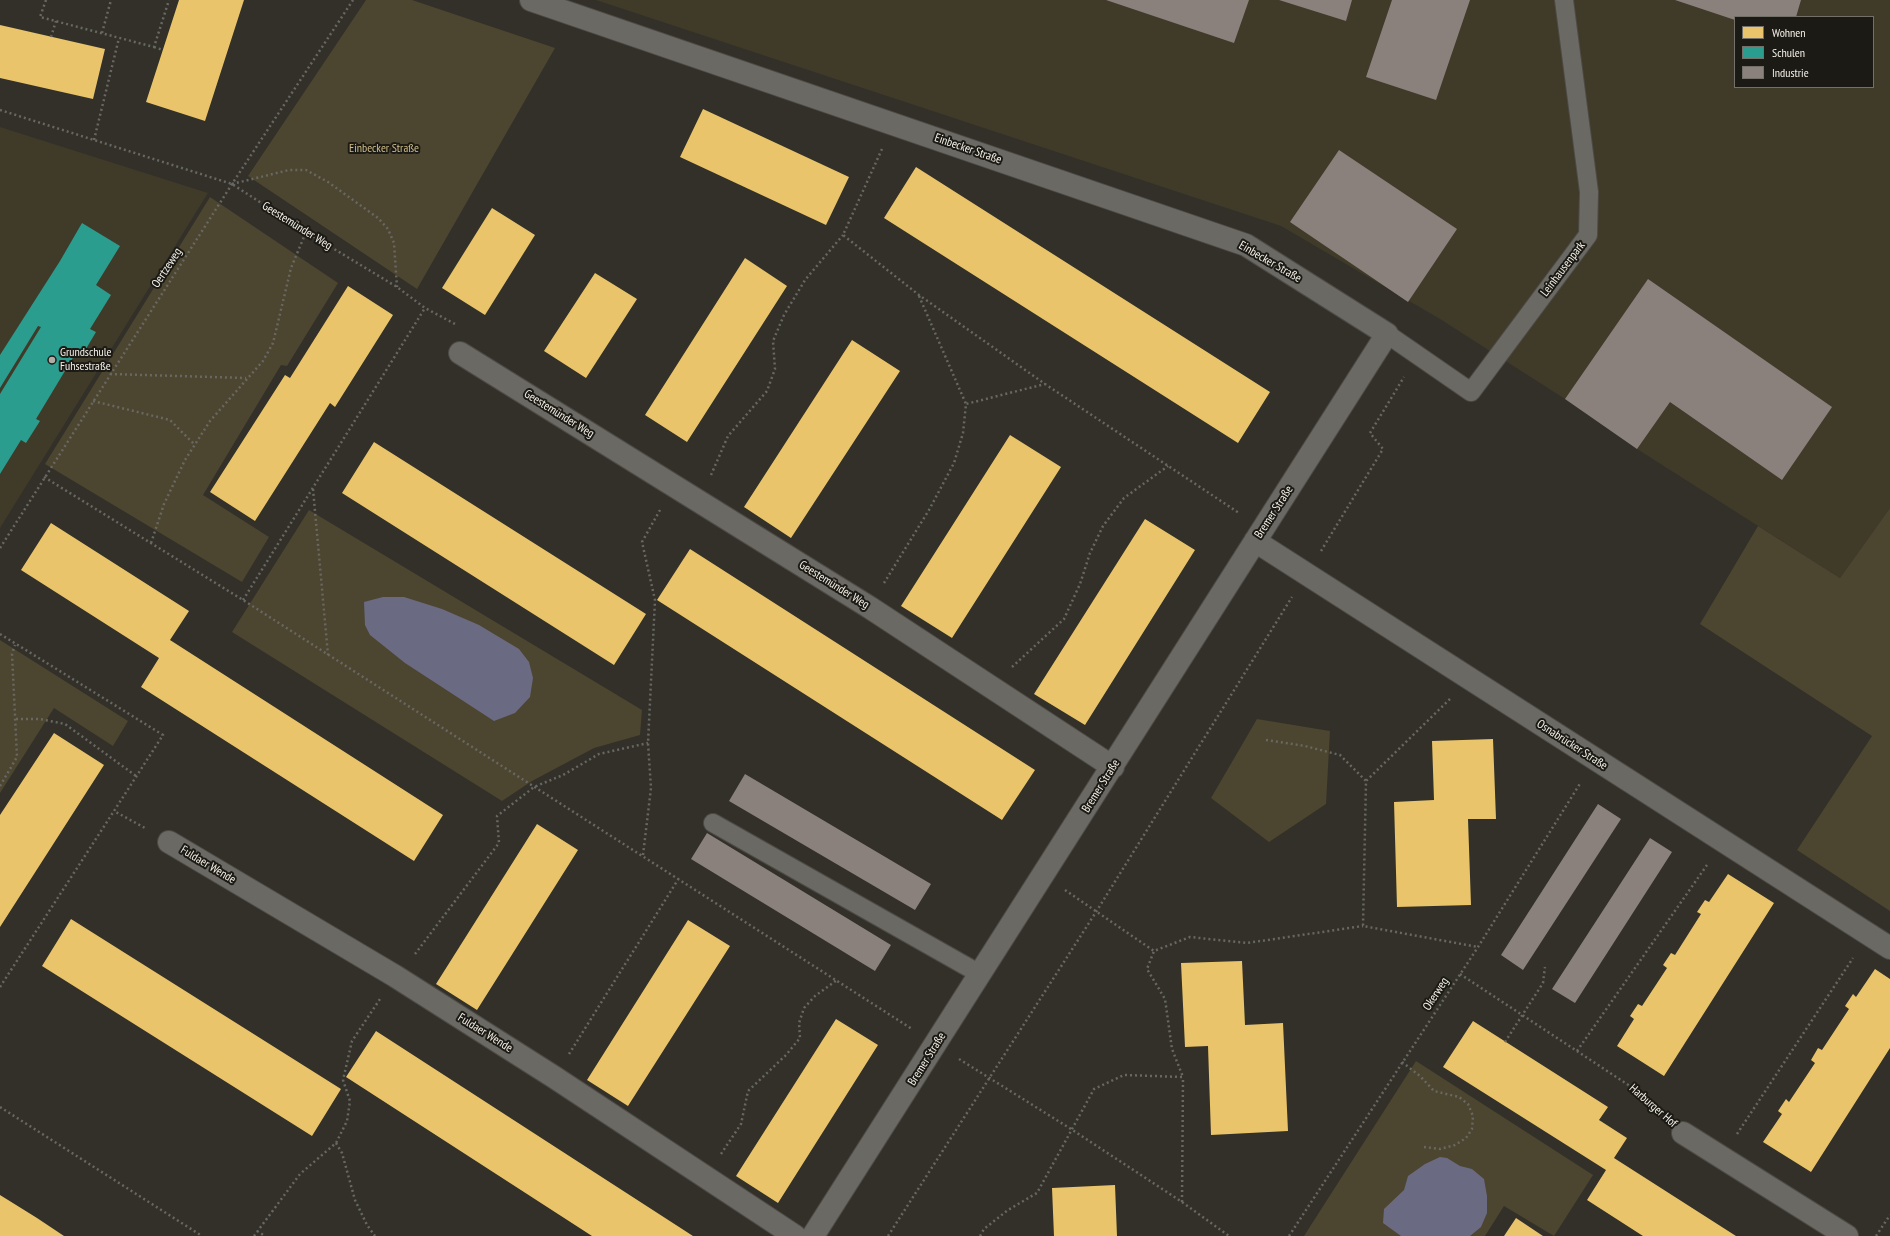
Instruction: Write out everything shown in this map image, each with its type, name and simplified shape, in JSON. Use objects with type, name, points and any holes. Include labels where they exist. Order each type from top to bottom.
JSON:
[{"type":"street","name":"Einbecker Straße","points":[[531,0],[894,123],[1246,245],[1386,334]]},
{"type":"street","name":"Bremer Straße","points":[[813,1236],[1113,767],[1386,334]]},
{"type":"street","name":"Geestemünder Weg","points":[[460,353],[696,498],[869,607],[1113,767]]},
{"type":"street","name":"Osnabrücker Straße","points":[[1259,535],[1306,574],[1890,948]]},
{"type":"street","name":"Fuldaer Wende","points":[[169,842],[395,976],[554,1077],[795,1236]]},
{"type":"street","name":"Harburger Hof","points":[[1683,1133],[1722,1156],[1847,1236]]},
{"type":"lane","name":"Leinhausenpark","points":[[1386,334],[1471,392],[1588,235],[1589,192],[1564,0]]},
{"type":"lane","points":[[713,823],[980,974]]},
{"type":"path","points":[[46,0],[40,17],[163,50]]},
{"type":"path","points":[[102,33],[111,0]]},
{"type":"path","points":[[154,47],[169,0]]},
{"type":"path","name":"Oertzeweg","points":[[0,548],[232,184],[353,0]]},
{"type":"path","points":[[51,37],[56,21]]},
{"type":"path","points":[[94,140],[119,38]]},
{"type":"path","name":"Geestemünder Weg","points":[[0,110],[232,184],[306,232],[397,287],[425,308],[462,328],[460,353]]},
{"type":"path","points":[[696,498],[712,473],[728,436],[766,392],[775,369],[773,341],[784,315],[805,280],[843,235],[894,123]]},
{"type":"path","points":[[232,184],[289,170],[306,170],[328,182],[378,218],[388,229],[394,243],[397,287]]},
{"type":"path","points":[[151,543],[164,504],[185,460],[210,421],[263,361],[272,343],[291,268],[306,232]]},
{"type":"path","points":[[843,235],[919,295],[1045,384],[1168,466],[1259,535]]},
{"type":"path","points":[[869,607],[929,510],[954,463],[963,433],[966,404],[919,295]]},
{"type":"path","points":[[243,600],[425,308]]},
{"type":"path","points":[[888,1236],[988,1078],[1096,912],[1383,449],[1370,433],[1418,356]]},
{"type":"path","points":[[110,374],[247,378]]},
{"type":"path","points":[[966,404],[1045,384]]},
{"type":"path","points":[[93,401],[170,420],[195,445]]},
{"type":"path","points":[[991,687],[1064,618],[1080,584],[1090,553],[1103,526],[1124,498],[1168,466]]},
{"type":"path","points":[[44,477],[243,600],[534,787],[679,878],[988,1078],[1071,1129],[1182,1202],[1229,1236]]},
{"type":"path","points":[[643,855],[651,788],[648,743],[655,600],[642,542],[674,485]]},
{"type":"path","points":[[313,488],[328,655]]},
{"type":"path","points":[[0,634],[15,645],[163,735],[0,987]]},
{"type":"path","points":[[0,786],[17,757],[12,654],[15,645]]},
{"type":"path","points":[[1362,926],[1366,781],[1470,680]]},
{"type":"path","points":[[16,719],[40,718],[65,724],[136,776]]},
{"type":"path","points":[[1266,740],[1305,746],[1340,756],[1366,781]]},
{"type":"path","points":[[254,1236],[300,1174],[336,1143],[347,1121],[350,1101],[343,1080],[352,1041],[395,976],[407,965],[498,843],[496,816],[534,787],[563,774],[599,754],[648,743]]},
{"type":"path","name":"Okerweg","points":[[1289,1236],[1478,947],[1595,760]]},
{"type":"path","points":[[114,811],[169,842]]},
{"type":"path","points":[[1577,1051],[1723,841]]},
{"type":"path","points":[[1044,875],[1154,951]]},
{"type":"path","points":[[554,1077],[679,878]]},
{"type":"path","points":[[1182,1202],[1182,1077],[1172,1049],[1165,999],[1147,969],[1154,951],[1190,938],[1247,943],[1362,926],[1478,947]]},
{"type":"path","points":[[1722,1156],[1868,934]]},
{"type":"path","points":[[1505,1042],[1543,983],[1545,967]]},
{"type":"path","name":"Harburger Hof","points":[[1460,974],[1639,1092],[1683,1133]]},
{"type":"path","points":[[706,1176],[741,1124],[748,1091],[786,1055],[800,1038],[799,1023],[804,1008],[815,996],[837,980]]},
{"type":"path","points":[[1402,1062],[1420,1076],[1434,1091],[1459,1097],[1468,1104],[1474,1116],[1472,1128],[1466,1138],[1454,1145],[1440,1149],[1424,1147]]},
{"type":"path","points":[[980,1236],[984,1229],[1008,1210],[1037,1193],[1094,1089],[1124,1075],[1182,1077]]},
{"type":"path","points":[[0,1107],[202,1236]]},
{"type":"path","points":[[336,1143],[342,1153],[355,1200],[367,1225],[375,1236]]},
{"type":"path","points":[[1876,1236],[1890,1215]]},
{"type":"path","points":[[257,1231],[264,1236]]},
{"type":"shaded area","points":[[596,0],[1890,0],[1890,508],[1840,578],[1637,449],[1565,399],[1440,319],[1281,226]]},
{"type":"shaded area","name":"Grundschule Fuhsestraße","points":[[0,127],[208,193],[0,528]]},
{"type":"green space","name":"Einbecker Straße","points":[[366,0],[412,0],[555,48],[417,289],[248,176]]},
{"type":"green space","points":[[210,197],[338,283],[287,366],[281,365],[203,495],[269,537],[242,582],[45,464]]},
{"type":"green space","points":[[1890,508],[1890,911],[1797,850],[1872,736],[1700,624],[1758,526],[1840,578]]},
{"type":"green space","points":[[309,510],[642,710],[640,735],[594,748],[532,781],[502,801],[232,632]]},
{"type":"green space","points":[[0,640],[128,721],[113,746],[54,708],[0,793]]},
{"type":"green space","points":[[1257,719],[1330,731],[1326,804],[1269,842],[1211,798]]},
{"type":"green space","points":[[1416,1061],[1593,1175],[1554,1236],[1504,1206],[1485,1236],[1304,1236]]},
{"type":"water","points":[[383,597],[404,597],[442,609],[479,625],[519,649],[529,662],[533,678],[530,697],[515,713],[494,721],[405,663],[370,635],[365,625],[364,602]]},
{"type":"water","points":[[1440,1157],[1447,1158],[1460,1166],[1472,1169],[1484,1179],[1487,1196],[1487,1213],[1481,1227],[1470,1236],[1401,1236],[1383,1223],[1384,1209],[1404,1190],[1408,1176],[1425,1164]]},
{"type":"building: Wohnen","points":[[179,0],[244,0],[205,121],[146,102]]},
{"type":"building: Wohnen","points":[[0,25],[105,49],[93,99],[0,78]]},
{"type":"building: Wohnen","points":[[703,109],[849,177],[826,225],[680,157]]},
{"type":"building: Wohnen","points":[[916,167],[1270,392],[1238,443],[884,218]]},
{"type":"building: Wohnen","points":[[492,208],[535,235],[485,315],[442,288]]},
{"type":"building: Wohnen","points":[[745,258],[787,286],[687,442],[645,415]]},
{"type":"building: Wohnen","points":[[595,273],[637,299],[586,378],[544,351]]},
{"type":"building: Wohnen","points":[[348,286],[393,315],[335,407],[330,403],[255,521],[210,492],[285,375],[290,378]]},
{"type":"building: Wohnen","points":[[852,340],[900,371],[791,538],[744,507]]},
{"type":"building: Wohnen","points":[[1010,435],[1061,467],[952,638],[901,606]]},
{"type":"building: Wohnen","points":[[374,442],[646,614],[614,665],[342,493]]},
{"type":"building: Wohnen","points":[[1145,519],[1195,550],[1085,725],[1034,694]]},
{"type":"building: Wohnen","points":[[51,523],[189,611],[170,640],[443,815],[414,861],[141,687],[159,658],[21,570]]},
{"type":"building: Wohnen","points":[[690,549],[1035,770],[1002,820],[657,600]]},
{"type":"building: Wohnen","points":[[54,733],[104,765],[0,927],[0,815]]},
{"type":"building: Wohnen","points":[[1493,739],[1496,819],[1468,819],[1471,905],[1397,907],[1394,802],[1434,800],[1432,741]]},
{"type":"building: Wohnen","points":[[537,824],[578,850],[477,1010],[436,984]]},
{"type":"building: Wohnen","points":[[1728,874],[1774,903],[1664,1076],[1617,1046],[1634,1019],[1630,1016],[1638,1004],[1642,1006],[1667,968],[1663,965],[1671,953],[1675,955],[1701,914],[1697,912],[1705,900],[1709,902]]},
{"type":"building: Wohnen","points":[[71,919],[341,1089],[312,1136],[42,966]]},
{"type":"building: Wohnen","points":[[688,920],[730,946],[628,1106],[587,1080]]},
{"type":"building: Wohnen","points":[[1242,961],[1245,1025],[1283,1023],[1288,1131],[1211,1135],[1208,1046],[1185,1047],[1181,963]]},
{"type":"building: Wohnen","points":[[1875,969],[1890,979],[1890,1048],[1811,1172],[1763,1142],[1782,1114],[1778,1111],[1786,1099],[1789,1102],[1815,1063],[1811,1060],[1818,1048],[1822,1050],[1849,1009],[1845,1006],[1853,994],[1856,997]]},
{"type":"building: Wohnen","points":[[836,1019],[878,1045],[778,1203],[736,1176]]},
{"type":"building: Wohnen","points":[[1473,1021],[1608,1107],[1599,1120],[1627,1138],[1614,1158],[1736,1236],[1643,1236],[1587,1200],[1606,1170],[1443,1067]]},
{"type":"building: Wohnen","points":[[376,1031],[693,1236],[592,1236],[346,1077]]},
{"type":"building: Wohnen","points":[[1115,1185],[1117,1236],[1054,1236],[1052,1188]]},
{"type":"building: Wohnen","points":[[0,1195],[37,1218],[64,1236],[0,1236]]},
{"type":"building: Wohnen","points":[[1516,1218],[1543,1236],[1504,1236]]},
{"type":"building: Schulen","points":[[82,223],[120,246],[96,285],[111,295],[90,329],[96,332],[83,354],[77,351],[36,419],[40,421],[26,443],[21,440],[0,474],[0,394],[41,327],[38,326],[0,388],[0,355],[60,261]]},
{"type":"building: Industrie","points":[[1106,0],[1249,0],[1234,43]]},
{"type":"building: Industrie","points":[[1279,0],[1352,0],[1346,21]]},
{"type":"building: Industrie","points":[[1392,0],[1470,0],[1436,100],[1366,77]]},
{"type":"building: Industrie","points":[[1675,0],[1801,0],[1796,16],[1734,16],[1734,20]]},
{"type":"building: Industrie","points":[[1339,150],[1457,229],[1408,302],[1290,222]]},
{"type":"building: Industrie","points":[[1648,279],[1832,407],[1782,480],[1670,402],[1637,449],[1565,399]]},
{"type":"building: Industrie","points":[[745,774],[931,884],[915,910],[729,801]]},
{"type":"building: Industrie","points":[[1598,804],[1621,819],[1523,970],[1501,955]]},
{"type":"building: Industrie","points":[[707,833],[891,945],[875,971],[691,859]]},
{"type":"building: Industrie","points":[[1650,838],[1672,852],[1575,1003],[1552,989]]},
{"type":"place","name":"Grundschule Fuhsestraße","points":[[52,360]]}]
